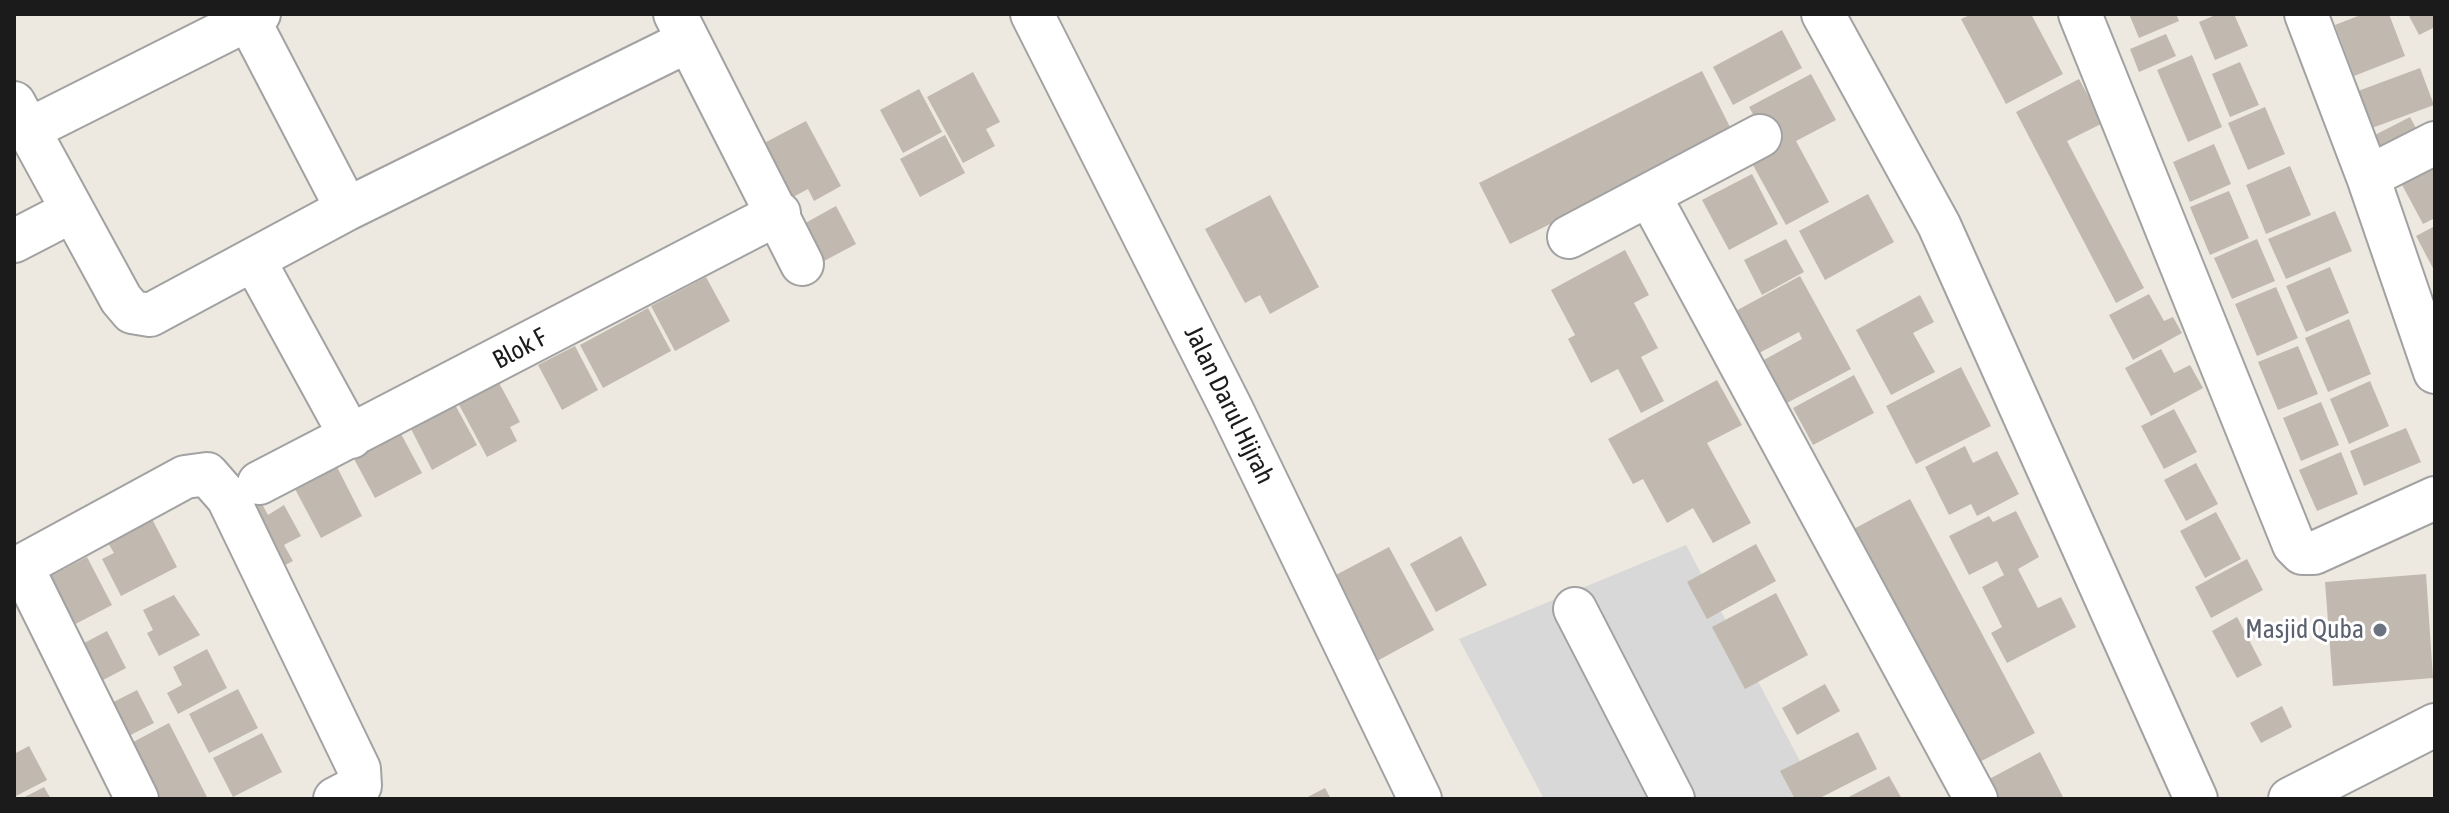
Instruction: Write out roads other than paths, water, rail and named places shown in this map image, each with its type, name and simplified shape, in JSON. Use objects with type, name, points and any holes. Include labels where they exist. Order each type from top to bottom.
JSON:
[{"type":"street","name":"Jalan Darul Hijrah","points":[[1032,14],[1231,408],[1420,799]]},
{"type":"street","points":[[1823,14],[1939,225],[2196,799]]},
{"type":"street","points":[[2080,14],[2294,545],[2302,553],[2314,553],[2435,498]]},
{"type":"street","points":[[347,209],[253,17],[21,116],[121,299],[138,315],[164,311],[681,28],[779,213],[802,264]]},
{"type":"street","points":[[2318,19],[2368,177],[2427,324],[2435,372]]},
{"type":"street","points":[[1569,237],[1760,136]]},
{"type":"street","points":[[2368,177],[2435,143]]},
{"type":"street","points":[[1649,195],[1976,799]]},
{"type":"street","points":[[14,241],[72,211]]},
{"type":"street","name":"Blok F","points":[[259,483],[779,213]]},
{"type":"street","points":[[254,260],[351,437]]},
{"type":"street","points":[[137,799],[18,569],[185,477],[207,474],[228,498],[359,769],[360,786],[335,799]]},
{"type":"street","points":[[1575,609],[1673,799]]},
{"type":"street","points":[[2290,799],[2435,725]]},
{"type":"place","name":"Masjid Quba","points":[[2380,630]]}]
